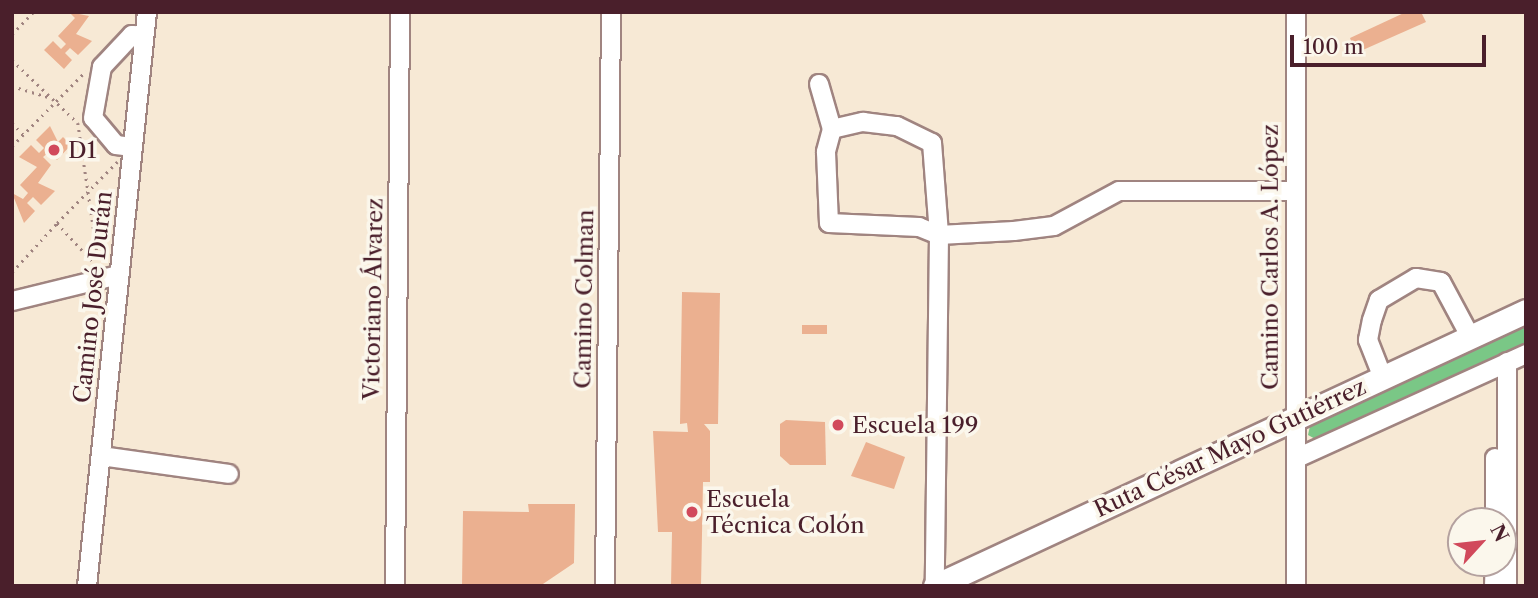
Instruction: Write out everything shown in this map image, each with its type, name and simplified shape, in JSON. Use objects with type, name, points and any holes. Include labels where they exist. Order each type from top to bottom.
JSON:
[{"type":"main road","name":"Ruta César Mayo Gutiérrez","points":[[935,586],[1526,311]]},
{"type":"street","name":"Camino José Durán","points":[[86,586],[146,12]]},
{"type":"street","name":"Victoriano Álvarez","points":[[395,586],[400,12]]},
{"type":"street","name":"Camino Colman","points":[[605,586],[611,12]]},
{"type":"street","name":"Camino Carlos A. López","points":[[1296,12],[1296,586]]},
{"type":"street","points":[[132,147],[116,145],[93,118],[102,67],[132,35],[144,36]]},
{"type":"street","points":[[819,84],[832,129],[826,152],[829,223],[919,227],[939,235],[1054,226],[1119,191],[1294,191]]},
{"type":"street","points":[[832,129],[863,122],[897,126],[932,143],[939,235],[935,586]]},
{"type":"street","points":[[12,301],[120,275]]},
{"type":"street","points":[[1383,377],[1368,340],[1372,320],[1379,300],[1416,278],[1447,289],[1470,336]]},
{"type":"street","name":"Ruta César Mayo Gutiérrez","points":[[1297,458],[1526,354]]},
{"type":"street","points":[[1496,507],[1501,365]]},
{"type":"street","points":[[1501,365],[1507,586]]},
{"type":"street","points":[[101,456],[229,474]]},
{"type":"path","points":[[12,33],[33,12]]},
{"type":"path","points":[[12,60],[88,133]]},
{"type":"path","points":[[12,146],[94,63]]},
{"type":"path","points":[[12,86],[51,98]]},
{"type":"path","points":[[12,123],[24,135]]},
{"type":"path","points":[[78,123],[97,252],[90,254]]},
{"type":"path","points":[[12,272],[117,162],[107,152]]},
{"type":"path","points":[[57,223],[90,254],[96,267],[120,275]]},
{"type":"green space","points":[[1526,326],[1526,349],[1317,440],[1308,435],[1310,426]]},
{"type":"building","points":[[69,12],[89,16],[76,34],[92,41],[78,55],[70,48],[65,53],[72,60],[64,69],[44,50],[53,41],[61,49],[66,44],[58,36],[75,18]]},
{"type":"building","points":[[1406,12],[1421,12],[1426,22],[1356,53],[1350,38]]},
{"type":"building","points":[[50,126],[58,142],[63,137],[71,145],[57,160],[49,152],[43,157],[51,165],[38,183],[55,191],[41,205],[33,197],[27,203],[35,211],[24,223],[12,193],[23,199],[28,193],[20,185],[37,167],[19,157],[31,145],[39,153],[44,148],[36,140]]},
{"type":"building","points":[[682,292],[720,293],[718,424],[704,424],[710,431],[710,482],[703,482],[701,586],[671,586],[672,532],[658,532],[653,431],[688,432],[687,423],[680,424]]},
{"type":"building","points":[[802,325],[827,325],[827,334],[802,334]]},
{"type":"building","points":[[786,420],[825,422],[826,465],[790,465],[780,456],[780,424]]},
{"type":"building","points":[[866,442],[905,457],[894,489],[851,476]]},
{"type":"building","points":[[528,504],[575,504],[574,563],[540,586],[462,586],[463,511],[529,512]]},
{"type":"place","name":"D1","points":[[54,150]]},
{"type":"place","name":"Escuela 199","points":[[838,425]]},
{"type":"place","name":"Escuela Técnica Colón","points":[[692,512]]}]
